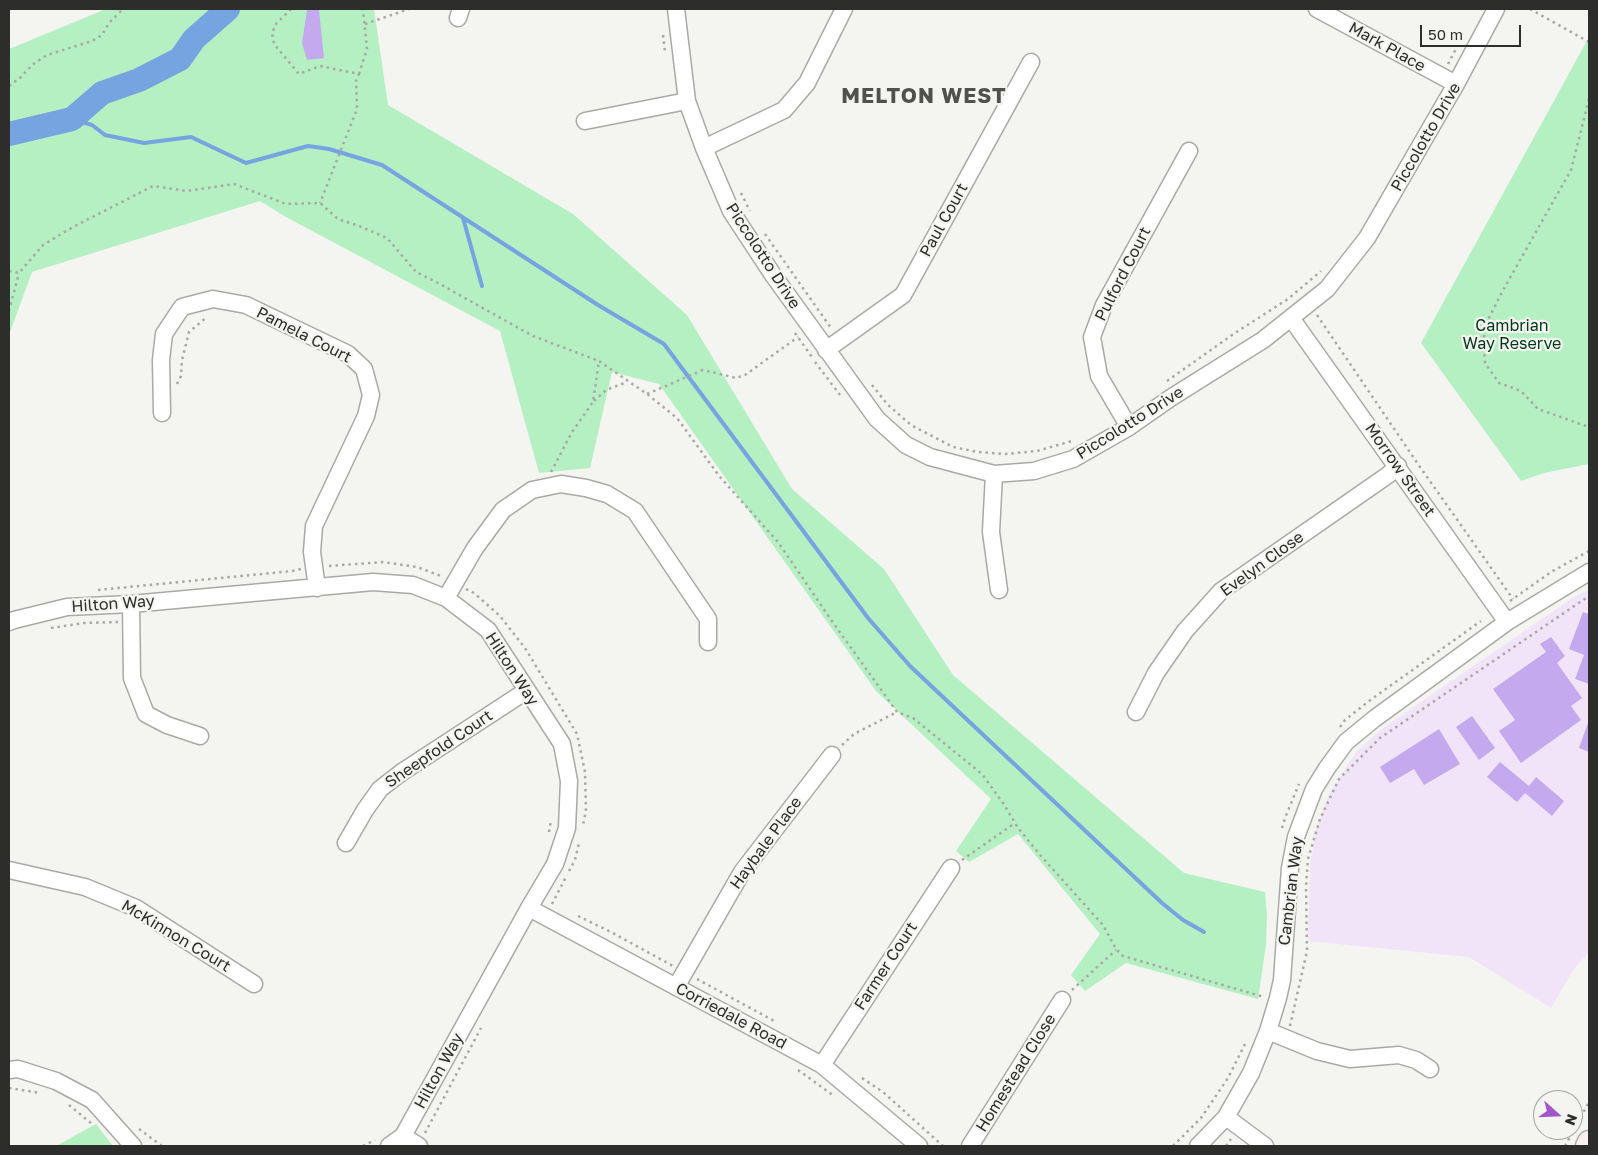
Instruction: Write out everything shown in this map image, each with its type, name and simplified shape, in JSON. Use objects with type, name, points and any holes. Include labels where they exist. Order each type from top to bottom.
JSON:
[{"type":"street","name":"Piccolotto Drive","points":[[676,9],[687,100],[704,148],[731,211],[773,275],[877,419],[906,445],[930,457],[994,474],[1034,471],[1074,459],[1129,427],[1172,397],[1294,322],[1327,289],[1367,238],[1456,84],[1496,9]]},
{"type":"street","points":[[704,148],[784,110],[806,83],[844,9]]},
{"type":"street","name":"Mark Place","points":[[1317,9],[1456,84]]},
{"type":"street","name":"Paul Court","points":[[826,350],[903,294],[1031,62]]},
{"type":"street","points":[[585,121],[687,100]]},
{"type":"street","name":"Pulford Court","points":[[1129,427],[1098,376],[1092,336],[1104,305],[1190,151]]},
{"type":"street","name":"Pamela Court","points":[[162,413],[161,360],[164,334],[182,307],[213,299],[246,305],[348,354],[364,369],[371,395],[366,416],[314,526],[312,552],[306,566],[317,588]]},
{"type":"street","name":"Morrow Street","points":[[1294,322],[1398,466],[1502,616]]},
{"type":"street","name":"Evelyn Close","points":[[1136,712],[1156,673],[1185,631],[1221,591],[1388,475],[1398,466]]},
{"type":"street","points":[[994,474],[991,532],[999,590]]},
{"type":"street","points":[[446,598],[475,548],[504,510],[532,490],[561,484],[586,488],[607,494],[635,511],[708,619],[708,642]]},
{"type":"street","name":"Cambrian Way","points":[[1198,1146],[1232,1122],[1268,1031],[1270,999],[1282,980],[1290,868],[1296,837],[1314,789],[1327,768],[1346,742],[1502,616],[1589,572]]},
{"type":"street","name":"Hilton Way","points":[[10,618],[67,607],[131,612],[372,582],[413,585],[446,598],[488,630],[562,744],[569,781],[567,828],[555,864],[529,908],[412,1142],[383,1143]]},
{"type":"street","points":[[131,612],[132,678],[146,714],[168,726],[200,736]]},
{"type":"street","name":"Sheepfold Court","points":[[346,844],[365,810],[380,789],[402,772],[526,691]]},
{"type":"street","name":"Haybale Place","points":[[676,986],[742,872],[832,755]]},
{"type":"street","name":"Farmer Court","points":[[822,1065],[951,868]]},
{"type":"street","name":"McKinnon Court","points":[[9,870],[85,887],[136,908],[254,984]]},
{"type":"street","name":"Corriedale Road","points":[[529,908],[822,1065],[919,1146]]},
{"type":"street","name":"Homestead Close","points":[[970,1146],[1062,1000]]},
{"type":"street","points":[[1268,1031],[1316,1052],[1350,1059],[1399,1055],[1416,1060],[1430,1069]]},
{"type":"street","points":[[9,1070],[18,1069],[56,1081],[92,1100],[133,1146]]},
{"type":"street","points":[[1232,1122],[1265,1146]]},
{"type":"street","points":[[1586,1146],[1589,1142]]},
{"type":"path","points":[[9,86],[47,54],[92,41],[102,35],[109,23],[123,9]]},
{"type":"path","points":[[291,9],[276,24],[272,33],[274,44],[299,74],[320,66],[359,74]]},
{"type":"path","points":[[320,203],[357,109],[356,81],[367,49],[363,9]]},
{"type":"path","points":[[365,24],[409,9]]},
{"type":"path","points":[[1530,9],[1589,42]]},
{"type":"path","points":[[663,34],[666,60]]},
{"type":"path","points":[[1441,76],[1460,42]]},
{"type":"path","points":[[1589,99],[1571,170],[1502,292],[1488,320],[1483,340],[1485,363],[1499,383],[1521,391],[1538,409],[1589,427]]},
{"type":"path","points":[[9,311],[19,274],[43,245],[153,186],[186,191],[234,184],[286,204],[320,203],[338,219],[388,238],[416,272],[533,336],[599,361],[647,394],[677,418],[720,477],[778,542],[897,712],[913,718],[982,774],[1003,802],[1015,823],[1041,856],[1103,925],[1116,949],[1123,956],[1270,999]]},
{"type":"path","points":[[741,193],[752,216]]},
{"type":"path","points":[[761,228],[840,340]]},
{"type":"path","points":[[1162,385],[1235,333],[1288,299],[1326,267]]},
{"type":"path","points":[[9,271],[19,274]]},
{"type":"path","points":[[1294,322],[1320,311]]},
{"type":"path","points":[[1316,313],[1420,467],[1513,599]]},
{"type":"path","points":[[162,413],[181,376],[182,360],[189,332],[204,318],[213,314]]},
{"type":"path","points":[[793,330],[845,400]]},
{"type":"path","points":[[647,394],[703,370],[736,378],[745,375],[798,337]]},
{"type":"path","points":[[593,402],[599,361]]},
{"type":"path","points":[[542,488],[572,432],[593,402],[606,390],[627,382]]},
{"type":"path","points":[[871,383],[888,405],[911,425],[953,446],[978,452],[1005,454],[1037,451],[1074,441]]},
{"type":"path","points":[[1335,733],[1345,720],[1363,706],[1502,616],[1513,599],[1550,572],[1589,551]]},
{"type":"path","points":[[91,590],[292,571],[306,566],[383,562],[417,567],[455,583],[474,594],[500,616],[525,648],[577,734],[585,772],[586,811],[582,827]]},
{"type":"path","points":[[1284,1038],[1291,1025],[1307,951],[1306,887],[1308,859],[1320,819],[1339,779],[1380,738],[1589,596]]},
{"type":"path","points":[[48,628],[131,612]]},
{"type":"path","points":[[832,755],[854,734],[897,712]]},
{"type":"path","points":[[1280,836],[1285,818],[1301,780]]},
{"type":"path","points":[[548,834],[552,818]]},
{"type":"path","points":[[951,868],[1015,823]]},
{"type":"path","points":[[544,916],[556,898],[575,860],[580,835]]},
{"type":"path","points":[[1062,1000],[1116,949]]},
{"type":"path","points":[[1265,988],[1270,999]]},
{"type":"path","points":[[1261,1005],[1270,999]]},
{"type":"path","points":[[412,1142],[424,1134],[481,1028]]},
{"type":"path","points":[[1174,1146],[1201,1118],[1228,1078],[1246,1044]]},
{"type":"path","points":[[9,1088],[43,1094]]},
{"type":"path","points":[[63,1101],[92,1124]]},
{"type":"path","points":[[1565,1146],[1589,1102]]},
{"type":"path","points":[[1226,1146],[1232,1122]]},
{"type":"path","points":[[363,1146],[383,1143]]},
{"type":"shaded area","points":[[1589,589],[1589,952],[1574,969],[1551,1008],[1469,957],[1308,941],[1310,865],[1316,830],[1328,796],[1357,751],[1383,728],[1574,597]]},
{"type":"green space","points":[[106,9],[374,9],[388,105],[573,214],[687,315],[792,489],[884,569],[953,675],[1184,873],[1265,892],[1267,916],[1266,945],[1258,999],[1126,963],[1085,991],[1071,975],[1100,934],[1018,834],[969,862],[956,851],[991,799],[876,691],[659,384],[612,372],[590,468],[539,473],[500,331],[286,217],[260,201],[32,272],[9,335],[9,49]]},
{"type":"green space","name":"Cambrian Way Reserve","points":[[1589,37],[1589,464],[1544,473],[1521,481],[1421,343]]},
{"type":"green space","points":[[96,1124],[113,1146],[56,1146]]},
{"type":"building","points":[[307,10],[319,10],[324,58],[307,60],[302,43]]},
{"type":"building","points":[[1583,612],[1589,614],[1589,684],[1575,679],[1584,655],[1569,649]]},
{"type":"building","points":[[1551,637],[1565,656],[1557,663],[1582,698],[1571,706],[1581,720],[1521,763],[1499,731],[1515,720],[1493,689],[1546,652],[1540,644]]},
{"type":"building","points":[[1472,716],[1495,748],[1479,760],[1456,727]]},
{"type":"building","points":[[1589,720],[1589,752],[1579,748]]},
{"type":"building","points":[[1439,729],[1460,764],[1424,785],[1414,769],[1390,783],[1380,767]]},
{"type":"building","points":[[1500,762],[1529,786],[1536,777],[1564,801],[1552,816],[1525,793],[1517,802],[1487,777]]},
{"type":"waterway","points":[[9,134],[72,119],[102,93],[139,80],[180,59],[194,39],[228,9]]},
{"type":"waterway","points":[[72,119],[92,125],[105,135],[144,143],[191,137],[246,163],[308,146],[329,149],[382,165],[598,305],[664,344],[868,618],[910,666],[1162,903],[1183,920],[1204,932]]},
{"type":"waterway","points":[[463,218],[482,286]]},
{"type":"district","name":"MELTON WEST","points":[[924,96]]}]
